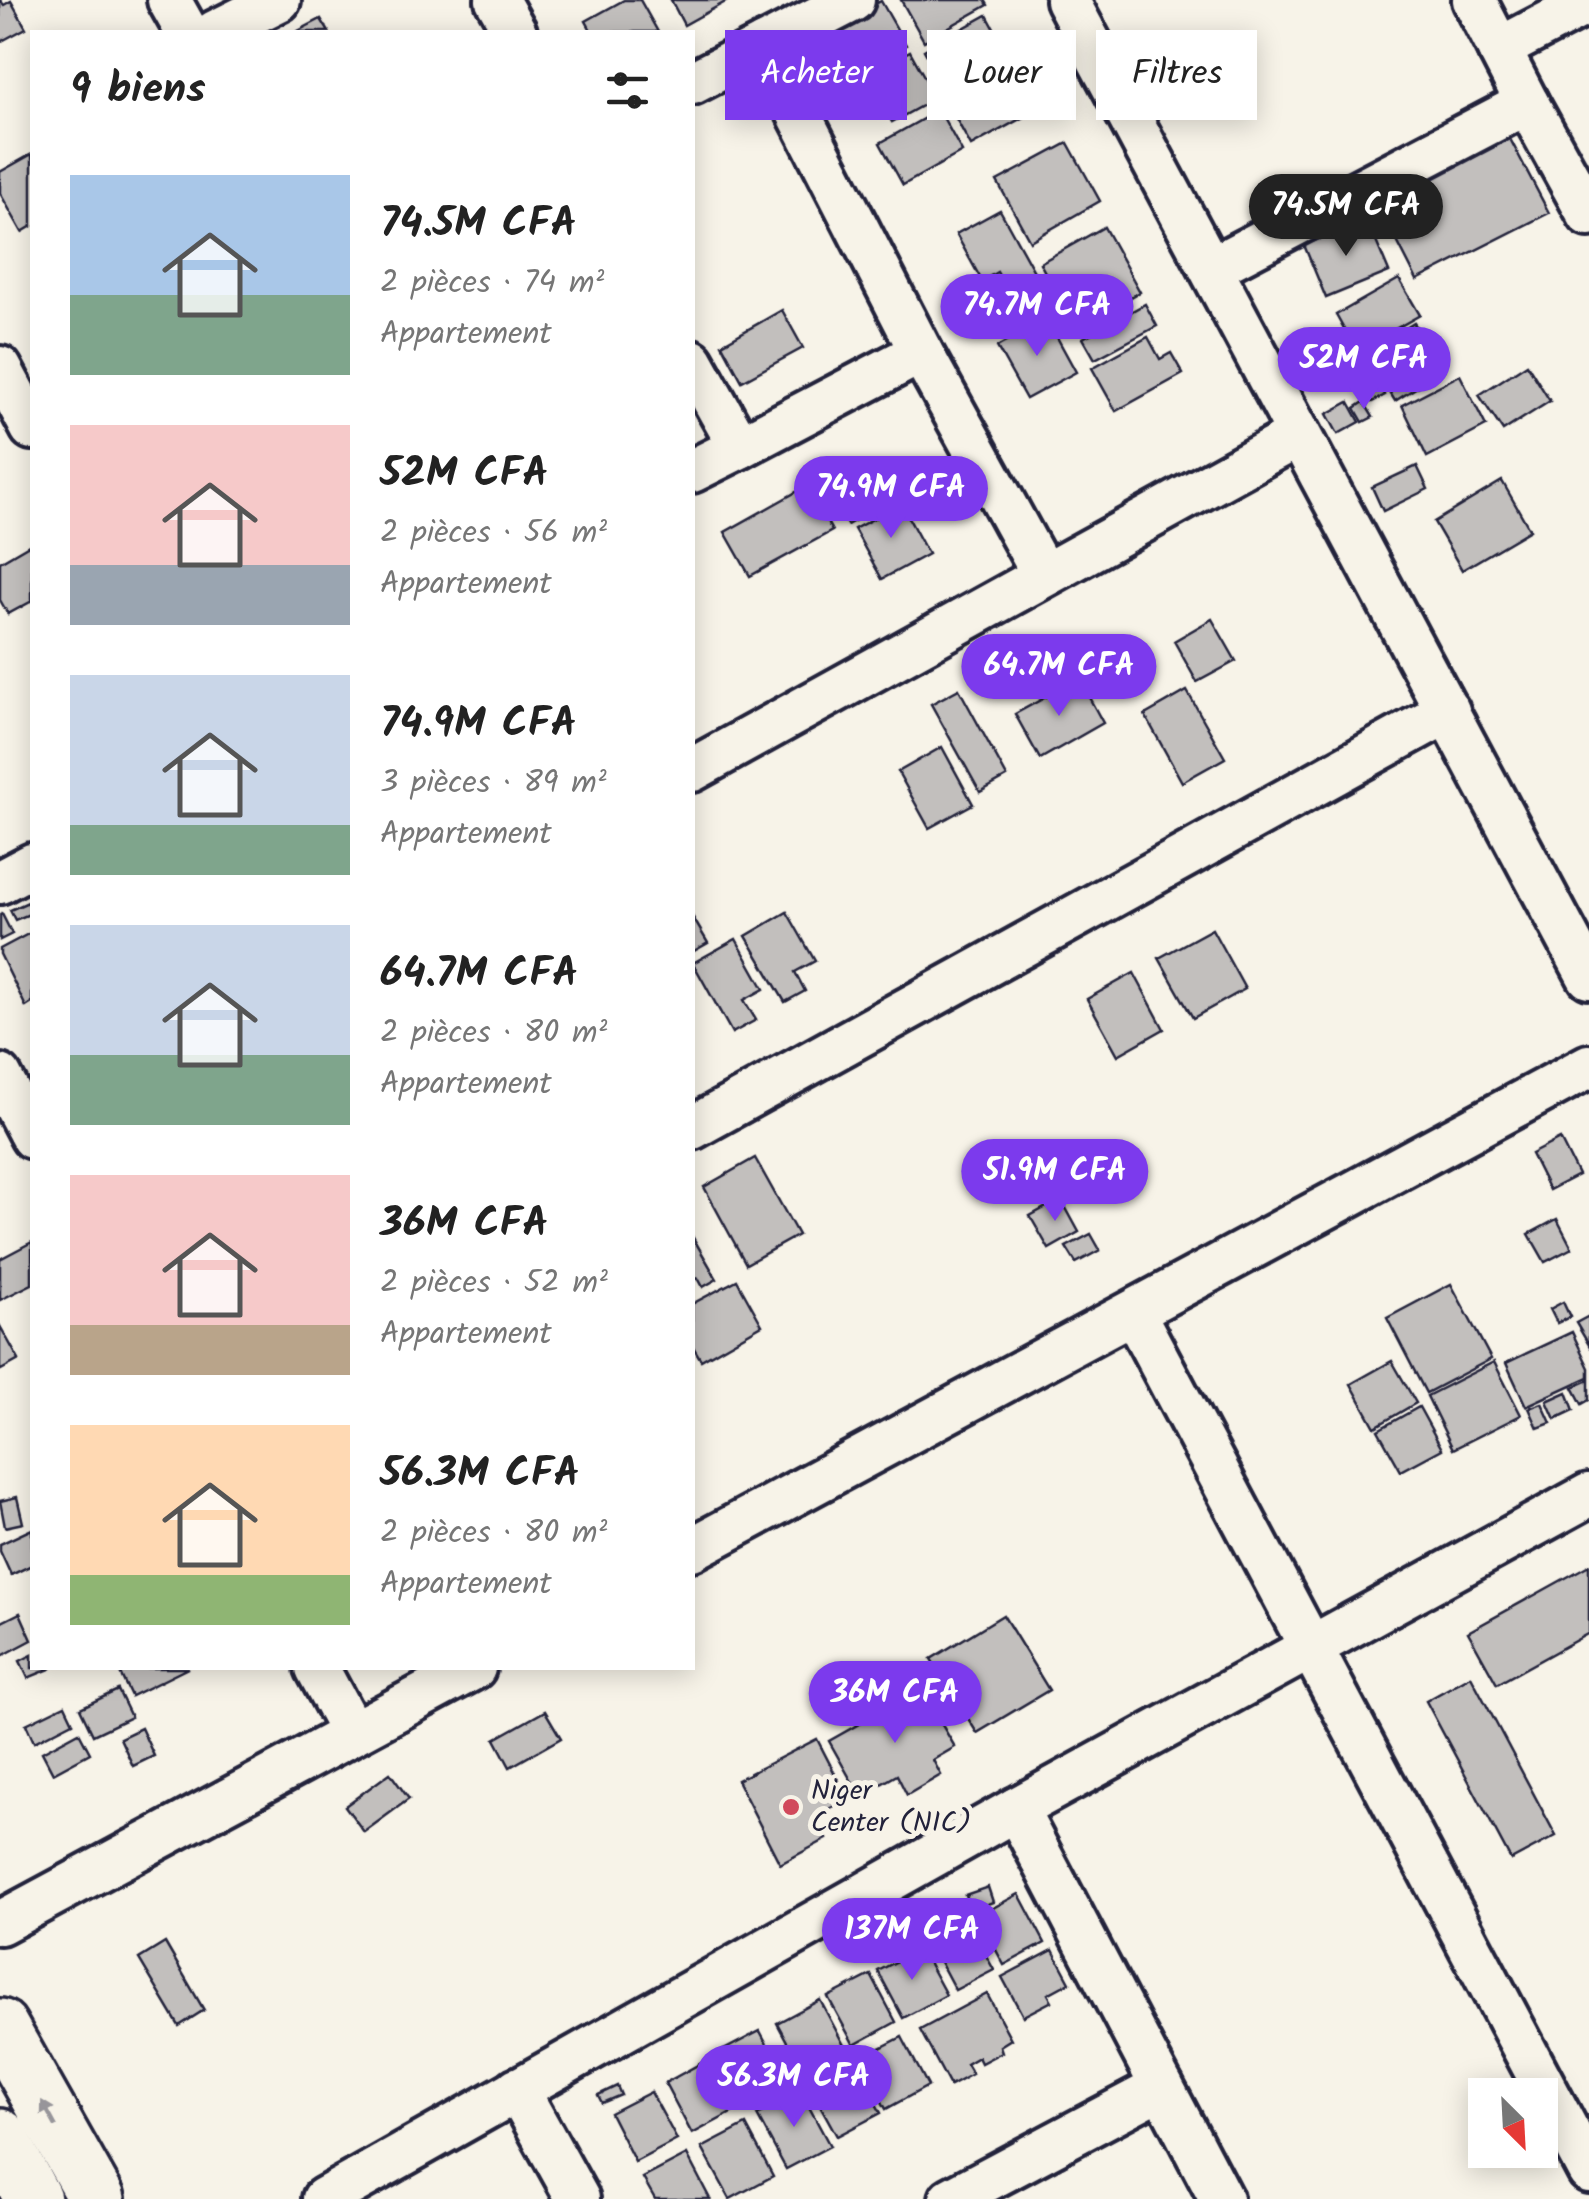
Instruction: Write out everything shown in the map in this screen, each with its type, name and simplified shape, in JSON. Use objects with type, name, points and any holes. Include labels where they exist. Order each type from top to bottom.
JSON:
[{"type":"main road","points":[[0,2027],[96,2199]]},
{"type":"main road","points":[[0,2138],[34,2199]]},
{"type":"street","points":[[169,0],[186,30]]},
{"type":"street","points":[[219,30],[279,0]]},
{"type":"street","points":[[497,0],[514,30]]},
{"type":"street","points":[[795,30],[853,0]]},
{"type":"street","points":[[1068,0],[1589,976]]},
{"type":"street","points":[[1474,0],[1589,214]]},
{"type":"street","points":[[1499,49],[1589,2]]},
{"type":"street","points":[[695,81],[725,66]]},
{"type":"street","points":[[1212,268],[1527,104]]},
{"type":"street","points":[[802,120],[921,352],[1043,574]]},
{"type":"street","points":[[695,470],[921,352]]},
{"type":"street","points":[[695,366],[740,447]]},
{"type":"street","points":[[0,368],[30,424]]},
{"type":"street","points":[[695,768],[1298,435]]},
{"type":"street","points":[[695,1126],[1448,711]]},
{"type":"street","points":[[0,882],[30,865]]},
{"type":"street","points":[[695,1547],[1589,1066]]},
{"type":"street","points":[[0,1076],[30,1133]]},
{"type":"street","points":[[1133,1312],[1589,2172]]},
{"type":"street","points":[[324,2199],[1016,1809],[1589,1495]]},
{"type":"street","points":[[318,1670],[352,1734]]},
{"type":"street","points":[[0,1923],[470,1670]]},
{"type":"street","points":[[1016,1809],[1221,2199]]},
{"type":"street","points":[[951,2199],[1162,2088]]},
{"type":"street","points":[[517,2089],[578,2199]]},
{"type":"building","points":[[0,0],[4,5],[11,1],[26,28],[0,42]]},
{"type":"building","points":[[624,0],[640,0],[657,30],[591,30],[586,21]]},
{"type":"building","points":[[671,0],[729,0],[684,25]]},
{"type":"building","points":[[901,0],[985,0],[988,5],[944,30],[927,30],[924,41]]},
{"type":"building","points":[[881,1],[897,30],[829,30]]},
{"type":"building","points":[[987,15],[995,30],[960,30]]},
{"type":"building","points":[[321,19],[328,30],[300,30]]},
{"type":"building","points":[[910,51],[927,82],[927,103],[907,114]]},
{"type":"building","points":[[927,117],[927,120],[944,120],[962,152],[903,185],[880,143]]},
{"type":"building","points":[[957,120],[1018,120],[971,146]]},
{"type":"building","points":[[1508,135],[1549,213],[1417,280],[1377,202]]},
{"type":"building","points":[[1068,143],[1100,201],[1030,241],[997,181]]},
{"type":"building","points":[[30,155],[30,227],[22,232],[0,193],[0,172]]},
{"type":"building","points":[[1000,210],[1037,277],[1008,292],[997,272],[982,281],[956,234]]},
{"type":"building","points":[[1367,220],[1389,272],[1326,298],[1304,245]]},
{"type":"building","points":[[1104,227],[1140,292],[1075,328],[1040,263]]},
{"type":"building","points":[[1399,279],[1420,315],[1356,351],[1336,315]]},
{"type":"building","points":[[1145,304],[1157,326],[1095,359],[1083,338]]},
{"type":"building","points":[[782,310],[803,348],[742,381],[722,344]]},
{"type":"building","points":[[1047,319],[1076,372],[1026,399],[997,347]]},
{"type":"building","points":[[1414,323],[1444,370],[1395,401],[1366,353]]},
{"type":"building","points":[[1334,332],[1349,360],[1309,381],[1294,353]]},
{"type":"building","points":[[1148,337],[1160,359],[1171,353],[1183,374],[1116,411],[1092,368]]},
{"type":"building","points":[[1527,364],[1550,401],[1503,431],[1479,395]]},
{"type":"building","points":[[1371,367],[1385,395],[1372,402],[1358,375]]},
{"type":"building","points":[[1460,375],[1486,426],[1427,457],[1402,405]]},
{"type":"building","points":[[1349,402],[1360,422],[1338,434],[1327,414]]},
{"type":"building","points":[[1364,402],[1373,417],[1363,422],[1355,408]]},
{"type":"building","points":[[1417,466],[1428,489],[1383,511],[1372,487]]},
{"type":"building","points":[[859,468],[880,506],[847,525],[826,487]]},
{"type":"building","points":[[1502,481],[1530,530],[1462,570],[1434,522]]},
{"type":"building","points":[[807,486],[832,531],[750,576],[725,532]]},
{"type":"building","points":[[901,504],[928,554],[882,579],[854,529]]},
{"type":"building","points":[[29,545],[30,602],[8,614],[0,600],[0,562]]},
{"type":"building","points":[[1212,619],[1236,661],[1197,682],[1174,641]]},
{"type":"building","points":[[1079,679],[1103,723],[1040,759],[1015,714]]},
{"type":"building","points":[[959,689],[1007,777],[980,792],[931,704]]},
{"type":"building","points":[[1187,691],[1225,758],[1182,782],[1145,715]]},
{"type":"building","points":[[942,747],[973,804],[929,828],[898,772]]},
{"type":"building","points":[[28,902],[30,914],[15,920],[10,910]]},
{"type":"building","points":[[787,912],[815,961],[795,972],[805,991],[785,1002],[746,936]]},
{"type":"building","points":[[0,915],[12,934],[0,940]]},
{"type":"building","points":[[695,921],[708,943],[695,950]]},
{"type":"building","points":[[1212,929],[1245,989],[1193,1018],[1159,958]]},
{"type":"building","points":[[30,933],[30,1004],[26,1007],[0,954],[0,949]]},
{"type":"building","points":[[736,939],[764,989],[744,1000],[756,1020],[732,1033],[695,962]]},
{"type":"building","points":[[1134,973],[1164,1029],[1118,1055],[1087,999]]},
{"type":"building","points":[[1560,1139],[1578,1175],[1549,1190],[1531,1154]]},
{"type":"building","points":[[755,1158],[798,1235],[746,1264],[704,1187]]},
{"type":"building","points":[[1061,1199],[1079,1232],[1049,1249],[1030,1216]]},
{"type":"building","points":[[1557,1219],[1572,1248],[1545,1262],[1529,1234]]},
{"type":"building","points":[[1091,1234],[1100,1250],[1076,1263],[1066,1247]]},
{"type":"building","points":[[695,1241],[717,1279],[703,1287],[698,1278],[695,1280]]},
{"type":"building","points":[[30,1243],[30,1285],[0,1300],[0,1259]]},
{"type":"building","points":[[737,1280],[762,1325],[701,1360],[695,1350],[695,1302]]},
{"type":"building","points":[[1451,1284],[1491,1359],[1426,1393],[1387,1318]]},
{"type":"building","points":[[1563,1302],[1570,1317],[1557,1323],[1550,1309]]},
{"type":"building","points":[[1589,1316],[1589,1345],[1576,1323]]},
{"type":"building","points":[[0,1326],[19,1360],[1,1370],[0,1368]]},
{"type":"building","points":[[1572,1332],[1589,1368],[1589,1377],[1526,1406],[1506,1363]]},
{"type":"building","points":[[1392,1361],[1416,1403],[1375,1427],[1351,1384]]},
{"type":"building","points":[[1494,1362],[1521,1415],[1453,1449],[1427,1396]]},
{"type":"building","points":[[1589,1380],[1589,1400],[1582,1404],[1573,1387]]},
{"type":"building","points":[[1567,1392],[1574,1410],[1555,1419],[1547,1401]]},
{"type":"building","points":[[1542,1403],[1551,1423],[1538,1428],[1529,1408]]},
{"type":"building","points":[[1419,1407],[1442,1449],[1401,1471],[1378,1430]]},
{"type":"building","points":[[17,1497],[23,1523],[5,1527],[0,1501]]},
{"type":"building","points":[[30,1530],[30,1566],[11,1575],[0,1544]]},
{"type":"building","points":[[1589,1565],[1589,1633],[1497,1684],[1468,1632]]},
{"type":"building","points":[[20,1613],[30,1641],[0,1657],[0,1623]]},
{"type":"building","points":[[1003,1615],[1049,1690],[977,1733],[931,1659]]},
{"type":"building","points":[[30,1656],[30,1670],[47,1670],[28,1678],[20,1661]]},
{"type":"building","points":[[121,1670],[184,1670],[131,1696]]},
{"type":"building","points":[[1471,1676],[1556,1836],[1511,1860],[1426,1701]]},
{"type":"building","points":[[921,1689],[955,1747],[933,1760],[941,1775],[907,1795],[897,1775],[860,1796],[829,1741]]},
{"type":"building","points":[[118,1690],[131,1717],[93,1735],[80,1708]]},
{"type":"building","points":[[65,1705],[73,1722],[34,1742],[26,1724]]},
{"type":"building","points":[[545,1711],[561,1738],[510,1767],[495,1739]]},
{"type":"building","points":[[141,1728],[154,1756],[133,1766],[120,1738]]},
{"type":"building","points":[[79,1732],[90,1753],[53,1773],[42,1752]]},
{"type":"building","name":"Niger Center (NIC)","points":[[817,1739],[848,1799],[815,1816],[827,1839],[780,1864],[737,1780]]},
{"type":"building","points":[[390,1773],[409,1799],[364,1832],[345,1806]]},
{"type":"building","points":[[988,1887],[993,1902],[971,1910],[965,1895]]},
{"type":"building","points":[[1019,1894],[1045,1943],[1004,1965],[978,1916]]},
{"type":"building","points":[[968,1923],[994,1970],[955,1990],[930,1943]]},
{"type":"building","points":[[165,1943],[204,2010],[179,2026],[139,1959]]},
{"type":"building","points":[[921,1949],[946,1995],[903,2018],[878,1971]]},
{"type":"building","points":[[1053,1950],[1070,1982],[1048,1994],[1052,2001],[1023,2016],[1002,1977]]},
{"type":"building","points":[[871,1975],[896,2022],[854,2045],[828,1997]]},
{"type":"building","points":[[987,1994],[1011,2039],[1000,2046],[1002,2052],[981,2063],[978,2057],[966,2064],[972,2074],[950,2086],[920,2030]]},
{"type":"building","points":[[820,2000],[847,2051],[804,2073],[777,2023]]},
{"type":"building","points":[[760,2031],[787,2081],[746,2102],[720,2052]]},
{"type":"building","points":[[902,2037],[928,2086],[886,2109],[859,2059]]},
{"type":"building","points":[[705,2061],[733,2112],[692,2134],[665,2083]]},
{"type":"building","points":[[854,2064],[881,2113],[837,2136],[810,2087]]},
{"type":"building","points":[[617,2086],[621,2095],[602,2103],[598,2095]]},
{"type":"building","points":[[651,2092],[677,2140],[635,2162],[610,2113]]},
{"type":"building","points":[[801,2092],[830,2146],[786,2169],[757,2115]]},
{"type":"building","points":[[746,2125],[773,2176],[730,2199],[702,2148]]},
{"type":"building","points":[[687,2155],[710,2199],[655,2199],[643,2178]]},
{"type":"place","name":"Niger Center (NIC)","points":[[791,1807]]}]
